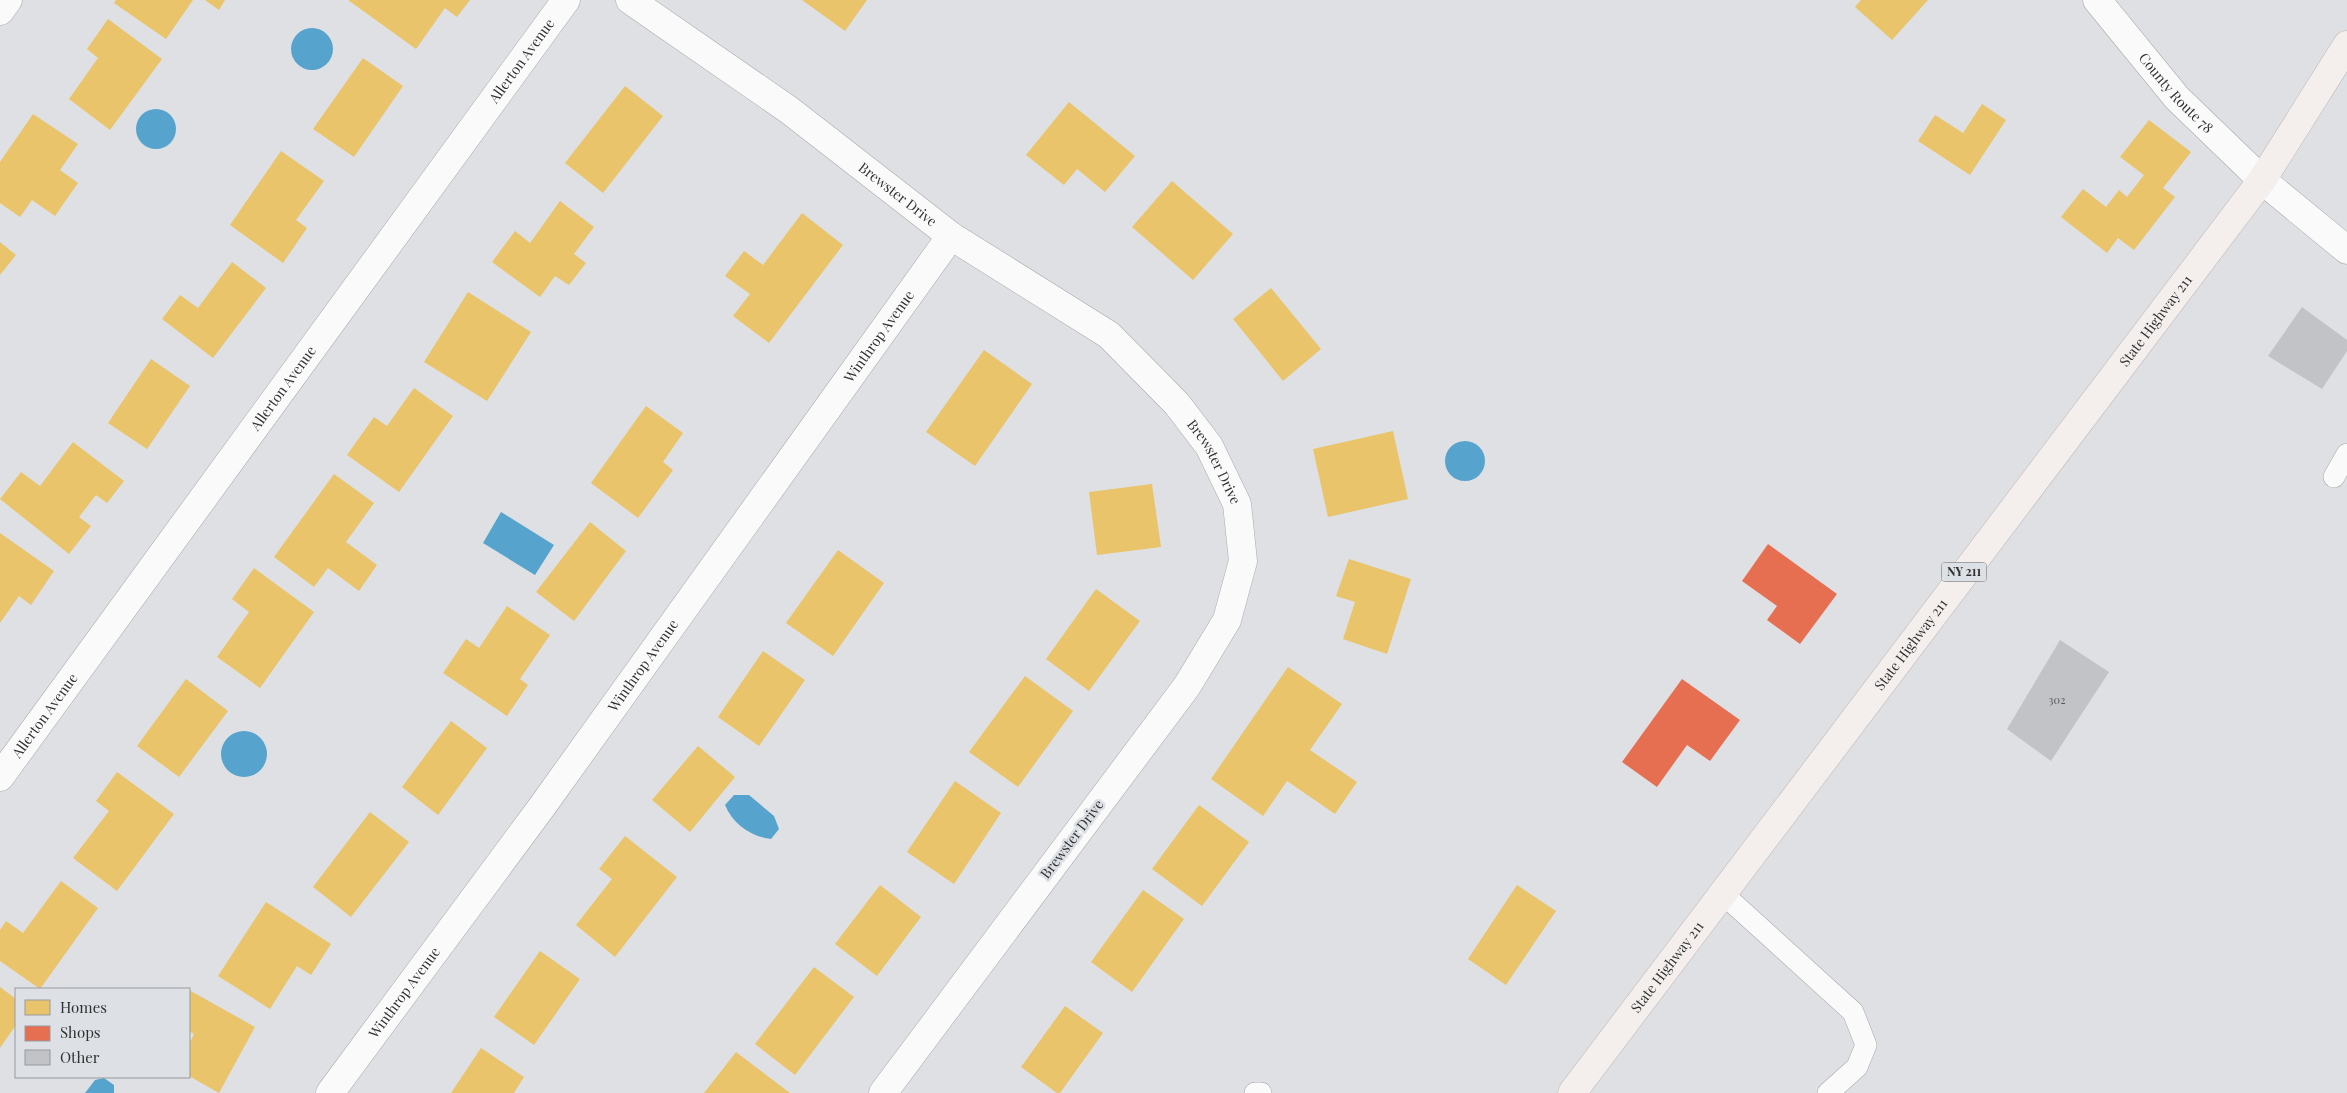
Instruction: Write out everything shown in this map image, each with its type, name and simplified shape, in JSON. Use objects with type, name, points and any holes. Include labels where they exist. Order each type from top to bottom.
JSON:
[{"type":"main road","name":"State Highway 211","points":[[1572,1093],[2262,180],[2347,45]]},
{"type":"street","points":[[0,10],[8,0]]},
{"type":"street","name":"Allerton Avenue","points":[[0,777],[566,0]]},
{"type":"street","name":"Brewster Drive","points":[[630,0],[788,110],[952,236],[1109,335],[1177,404],[1208,446],[1237,504],[1243,561],[1227,620],[1187,686],[883,1093]]},
{"type":"street","name":"County Route 78","points":[[2096,0],[2177,98],[2262,180],[2347,250]]},
{"type":"street","name":"Winthrop Avenue","points":[[330,1093],[541,808],[952,236]]},
{"type":"lane","points":[[2334,477],[2347,454]]},
{"type":"lane","points":[[1722,893],[1853,1012],[1866,1045],[1857,1067],[1828,1093]]},
{"type":"lane","points":[[1255,1093],[1260,1093]]},
{"type":"water","points":[[312,28],[327,34],[333,49],[327,64],[312,70],[297,64],[291,49],[297,34]]},
{"type":"water","points":[[156,109],[170,115],[176,129],[170,143],[156,149],[142,143],[136,129],[142,115]]},
{"type":"water","points":[[1465,441],[1479,447],[1485,461],[1479,475],[1465,481],[1451,475],[1445,461],[1451,447]]},
{"type":"water","points":[[501,512],[554,545],[535,575],[483,543]]},
{"type":"water","points":[[239,731],[249,731],[261,737],[266,745],[266,763],[261,771],[253,776],[239,777],[231,774],[224,767],[221,759],[221,749],[224,741],[231,734]]},
{"type":"water","points":[[734,795],[749,795],[774,816],[779,829],[771,839],[756,836],[738,824],[725,805]]},
{"type":"water","points":[[104,1078],[114,1085],[114,1093],[85,1093],[95,1080]]},
{"type":"building: Homes","points":[[116,0],[193,0],[166,39],[114,3]]},
{"type":"building: Homes","points":[[205,0],[225,0],[219,10]]},
{"type":"building: Homes","points":[[348,0],[470,0],[457,17],[445,8],[416,49]]},
{"type":"building: Homes","points":[[802,0],[867,0],[845,31]]},
{"type":"building: Homes","points":[[1861,0],[1928,0],[1892,40],[1855,7]]},
{"type":"building: Homes","points":[[108,19],[162,59],[110,130],[69,99],[98,58],[87,49]]},
{"type":"building: Homes","points":[[363,58],[403,86],[354,157],[313,129]]},
{"type":"building: Homes","points":[[625,86],[663,116],[603,193],[565,163]]},
{"type":"building: Homes","points":[[1069,102],[1135,156],[1105,192],[1077,169],[1064,185],[1026,155]]},
{"type":"building: Homes","points":[[1982,104],[2006,120],[1970,175],[1918,141],[1935,115],[1963,133]]},
{"type":"building: Homes","points":[[33,114],[78,144],[60,170],[78,183],[55,216],[32,200],[20,217],[0,203],[0,162]]},
{"type":"building: Homes","points":[[2149,120],[2191,152],[2163,188],[2175,197],[2134,250],[2118,238],[2107,253],[2061,217],[2083,189],[2106,207],[2119,190],[2127,197],[2144,175],[2120,157]]},
{"type":"building: Homes","points":[[281,151],[324,181],[296,220],[307,228],[283,263],[230,225]]},
{"type":"building: Homes","points":[[1172,181],[1233,234],[1193,280],[1132,227]]},
{"type":"building: Homes","points":[[560,201],[594,227],[574,254],[586,263],[569,285],[555,276],[540,297],[492,262],[515,231],[530,243]]},
{"type":"building: Homes","points":[[802,213],[843,245],[769,343],[733,316],[750,294],[725,276],[744,251],[763,265]]},
{"type":"building: Homes","points":[[0,242],[16,255],[0,275]]},
{"type":"building: Homes","points":[[232,262],[266,288],[213,358],[162,319],[180,295],[198,308]]},
{"type":"building: Homes","points":[[1271,288],[1321,349],[1283,381],[1233,319]]},
{"type":"building: Homes","points":[[468,292],[531,332],[487,401],[424,362]]},
{"type":"building: Homes","points":[[984,350],[1032,384],[975,466],[926,432]]},
{"type":"building: Homes","points":[[151,359],[190,386],[147,449],[108,423]]},
{"type":"building: Homes","points":[[414,388],[453,416],[399,492],[347,455],[374,417],[387,426]]},
{"type":"building: Homes","points":[[646,406],[683,433],[663,462],[673,470],[638,518],[591,483]]},
{"type":"building: Homes","points":[[1393,431],[1408,499],[1328,517],[1313,449]]},
{"type":"building: Homes","points":[[73,442],[124,481],[107,503],[96,495],[79,517],[91,526],[69,554],[0,499],[21,472],[40,486]]},
{"type":"building: Homes","points":[[334,474],[374,503],[346,542],[377,565],[359,591],[328,568],[314,587],[274,557]]},
{"type":"building: Homes","points":[[1152,484],[1161,547],[1097,555],[1089,492]]},
{"type":"building: Homes","points":[[590,522],[626,551],[574,621],[536,592]]},
{"type":"building: Homes","points":[[0,533],[54,571],[31,605],[19,596],[0,623]]},
{"type":"building: Homes","points":[[838,550],[884,583],[833,656],[786,623]]},
{"type":"building: Homes","points":[[1349,559],[1411,579],[1387,654],[1343,639],[1355,602],[1336,596]]},
{"type":"building: Homes","points":[[254,568],[314,612],[260,688],[217,657],[249,612],[232,599]]},
{"type":"building: Homes","points":[[1096,589],[1140,621],[1089,691],[1046,659]]},
{"type":"building: Homes","points":[[507,606],[550,635],[520,679],[528,685],[507,716],[443,673],[466,639],[479,648]]},
{"type":"building: Homes","points":[[763,651],[805,680],[759,746],[718,717]]},
{"type":"building: Homes","points":[[1288,667],[1342,704],[1310,750],[1357,782],[1335,814],[1287,781],[1263,816],[1211,779]]},
{"type":"building: Homes","points":[[1025,676],[1073,711],[1018,787],[969,752]]},
{"type":"building: Homes","points":[[186,679],[228,711],[179,777],[137,746]]},
{"type":"building: Homes","points":[[451,721],[487,748],[438,815],[402,787]]},
{"type":"building: Homes","points":[[698,746],[735,777],[690,832],[652,800]]},
{"type":"building: Homes","points":[[117,772],[174,814],[117,891],[73,858],[109,811],[96,801]]},
{"type":"building: Homes","points":[[955,781],[1001,813],[954,884],[907,852]]},
{"type":"building: Homes","points":[[1199,805],[1249,842],[1202,906],[1152,869]]},
{"type":"building: Homes","points":[[370,812],[409,842],[351,917],[313,887]]},
{"type":"building: Homes","points":[[625,836],[677,877],[615,957],[576,925],[612,879],[599,869]]},
{"type":"building: Homes","points":[[61,881],[98,908],[41,988],[0,961],[0,930],[6,921],[23,933]]},
{"type":"building: Homes","points":[[880,885],[921,917],[877,976],[835,944]]},
{"type":"building: Homes","points":[[1517,885],[1556,911],[1506,985],[1468,959]]},
{"type":"building: Homes","points":[[1143,890],[1184,919],[1132,992],[1091,962]]},
{"type":"building: Homes","points":[[266,902],[331,944],[311,975],[297,966],[270,1009],[218,976]]},
{"type":"building: Homes","points":[[540,951],[580,979],[534,1045],[494,1017]]},
{"type":"building: Homes","points":[[814,967],[854,997],[795,1075],[755,1044]]},
{"type":"building: Homes","points":[[0,987],[15,998],[15,1026],[0,1048]]},
{"type":"building: Homes","points":[[190,991],[255,1027],[219,1093],[190,1077],[190,1042],[194,1034],[190,1032]]},
{"type":"building: Homes","points":[[1065,1006],[1103,1033],[1060,1093],[1057,1093],[1021,1067]]},
{"type":"building: Homes","points":[[481,1048],[524,1077],[514,1093],[451,1093]]},
{"type":"building: Homes","points":[[736,1052],[790,1093],[704,1093]]},
{"type":"building: Shops","points":[[1768,544],[1837,594],[1800,644],[1767,620],[1777,606],[1742,581]]},
{"type":"building: Shops","points":[[1682,679],[1740,720],[1710,761],[1687,745],[1657,787],[1622,762]]},
{"type":"building: Other","points":[[2302,307],[2347,340],[2347,351],[2322,389],[2268,356]]},
{"type":"building: Other","points":[[2060,640],[2109,672],[2051,761],[2007,729]]}]
